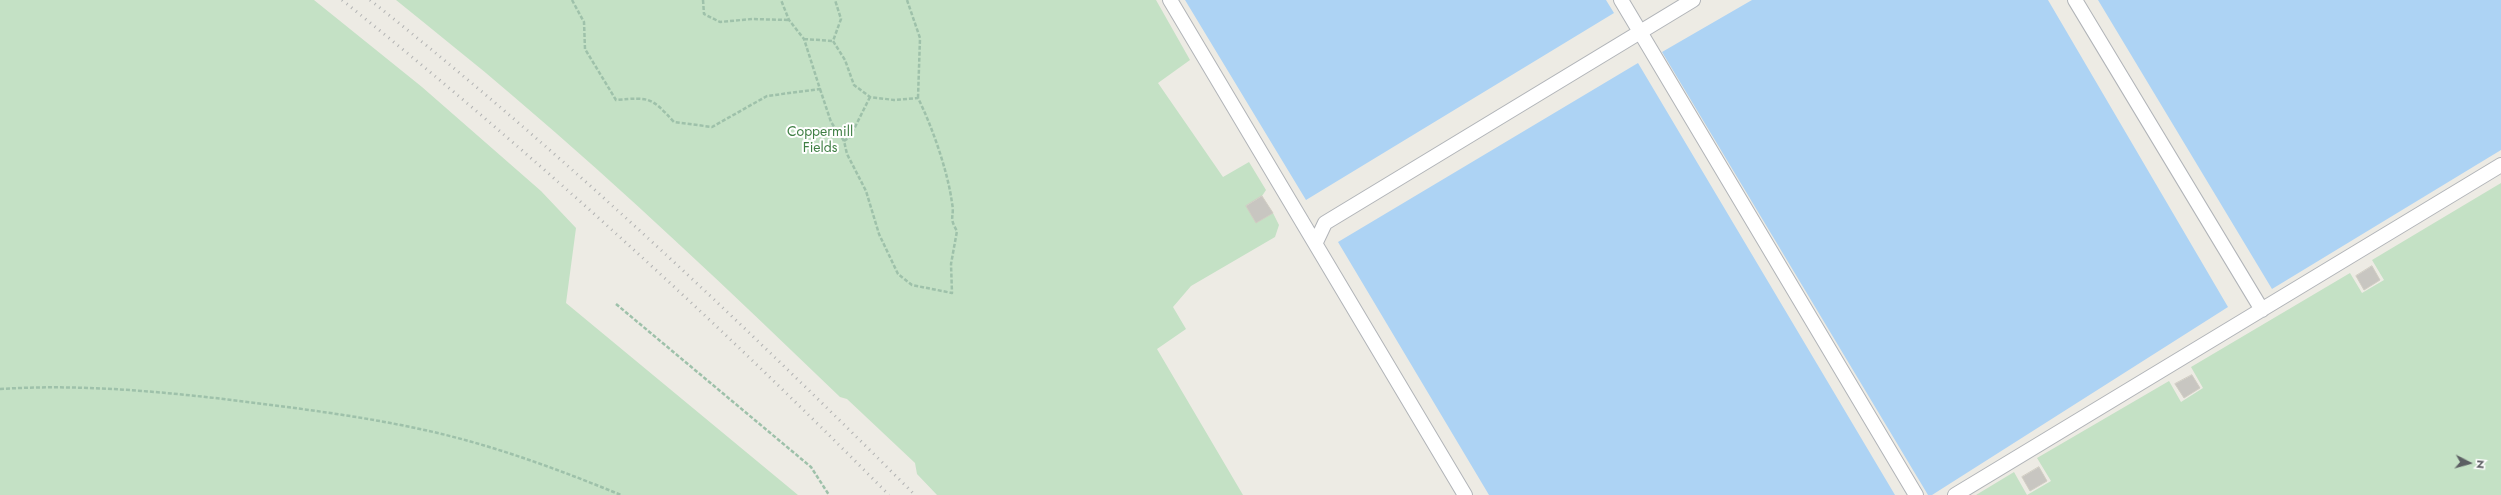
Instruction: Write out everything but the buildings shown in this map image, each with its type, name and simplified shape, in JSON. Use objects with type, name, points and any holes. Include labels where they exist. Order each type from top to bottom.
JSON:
[{"type":"lane","points":[[1170,0],[1316,242],[1465,495]]},
{"type":"lane","points":[[1621,0],[1916,495]]},
{"type":"lane","points":[[1316,242],[1325,223],[1693,0]]},
{"type":"lane","points":[[2075,0],[2262,310]]},
{"type":"lane","points":[[1955,495],[2501,165]]},
{"type":"path","points":[[572,0],[584,22],[585,49],[616,100],[644,97],[657,104],[674,122],[712,127],[767,96],[820,89]]},
{"type":"path","points":[[702,0],[704,14],[720,22],[752,19],[789,20]]},
{"type":"path","points":[[782,0],[789,20],[804,39],[831,122],[844,141],[847,154],[866,191],[879,234],[898,274],[912,285],[952,293],[951,264],[958,232],[951,221],[953,204],[930,123],[918,98],[920,38],[908,0]]},
{"type":"path","points":[[833,41],[841,19],[835,0]]},
{"type":"path","points":[[804,39],[833,41]]},
{"type":"path","points":[[833,41],[845,60],[854,85],[870,98],[918,98]]},
{"type":"path","points":[[844,141],[850,137],[870,98]]},
{"type":"path","points":[[616,304],[810,467],[829,495]]},
{"type":"path","points":[[0,389],[107,389],[195,395],[366,420],[454,437],[518,457],[621,495]]},
{"type":"green space","points":[[0,0],[314,0],[422,87],[541,191],[576,228],[566,303],[798,495],[0,495]]},
{"type":"green space","name":"Coppermill Fields","points":[[396,0],[1156,0],[1190,60],[1158,83],[1223,177],[1249,162],[1266,190],[1262,196],[1246,206],[1273,213],[1279,225],[1275,237],[1191,286],[1173,307],[1186,329],[1157,349],[1243,495],[937,495],[917,474],[915,463],[847,399],[840,397],[638,206],[499,84]]},
{"type":"green space","points":[[2501,183],[2501,495],[2027,495],[2051,481],[2037,458],[2169,381],[2181,402],[2203,388],[2191,367],[2350,273],[2362,293],[2384,280],[2372,260]]},
{"type":"green space","points":[[2014,472],[2027,495],[1976,495]]},
{"type":"water","points":[[1185,0],[1606,0],[1614,13],[1306,200]]},
{"type":"water","points":[[1752,0],[2048,0],[2228,307],[1932,495],[1928,495],[1662,52]]},
{"type":"water","points":[[2098,0],[2501,0],[2501,150],[2272,289]]},
{"type":"water","points":[[1638,63],[1895,495],[1489,495],[1338,242]]},
{"type":"railway","points":[[342,0],[414,58],[554,178],[623,240],[758,365],[889,495]]},
{"type":"railway","points":[[370,0],[512,117],[650,240],[784,366],[915,495]]}]
